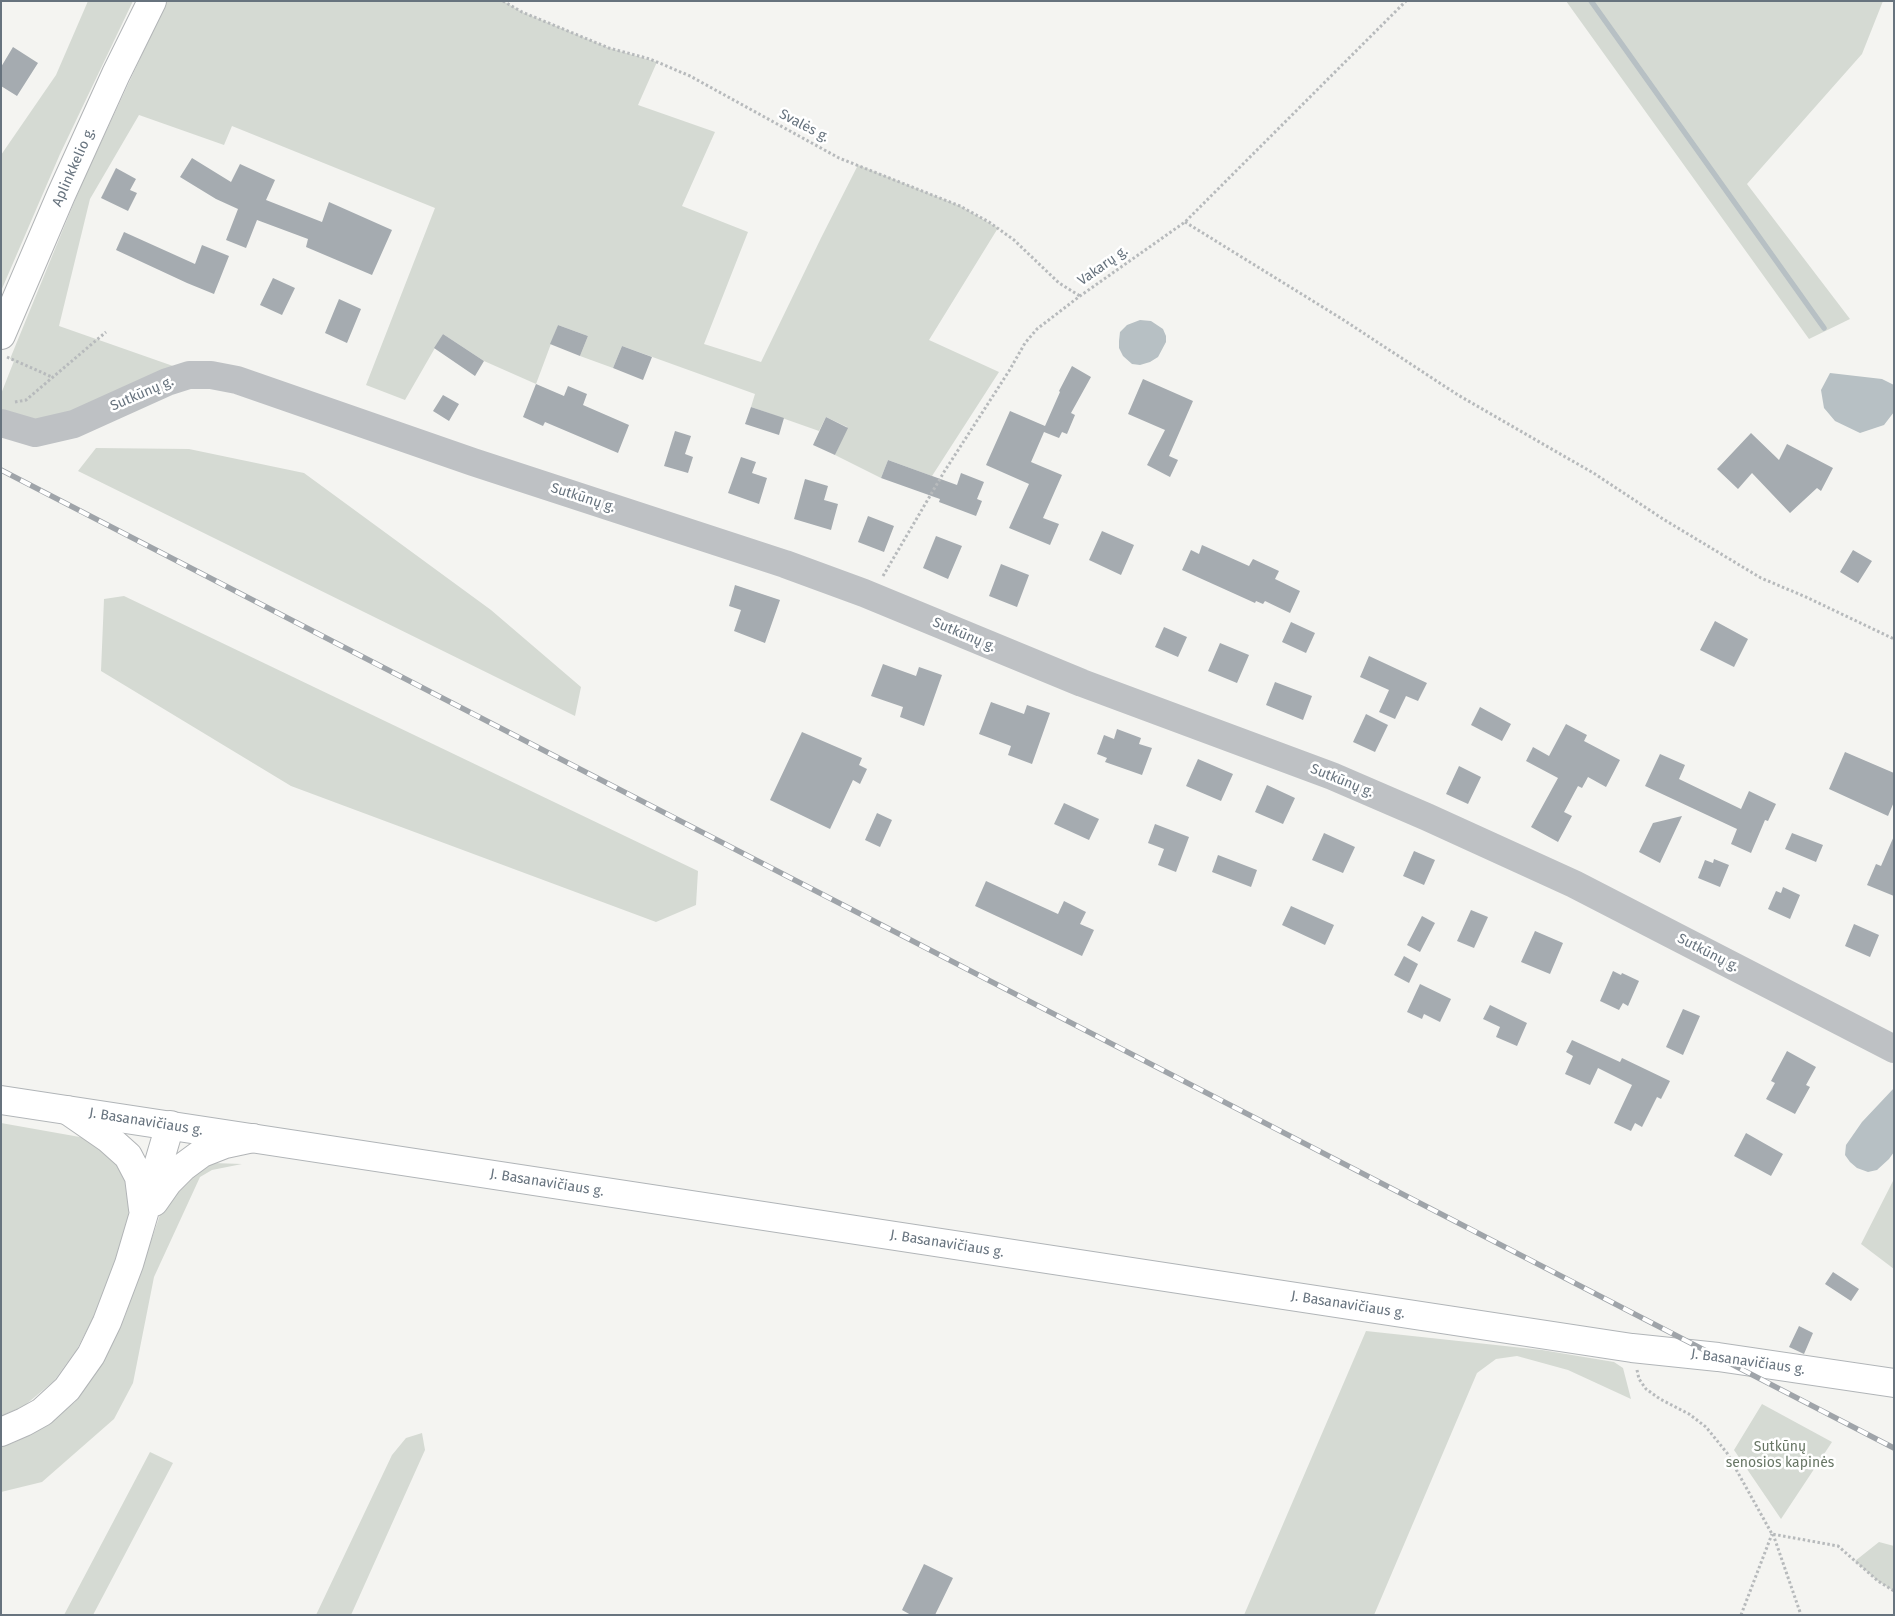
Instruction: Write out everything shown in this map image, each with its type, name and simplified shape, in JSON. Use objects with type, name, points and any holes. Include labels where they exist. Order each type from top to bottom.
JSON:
[{"type":"main road","name":"Aplinkkelio g.","points":[[1,334],[61,195],[116,74],[152,1]]},
{"type":"main road","name":"J. Basanavičiaus g.","points":[[1,1100],[1632,1348],[1718,1357],[1894,1383]]},
{"type":"main road","points":[[66,1110],[109,1139],[128,1156],[139,1177],[144,1216]]},
{"type":"main road","points":[[1,1432],[42,1412],[66,1389],[91,1355],[107,1322],[129,1264],[170,1125]]},
{"type":"main road","points":[[144,1216],[168,1182],[183,1167],[202,1153],[224,1144],[253,1138]]},
{"type":"street","name":"Sutkūnų g.","points":[[7,412],[35,433],[74,424],[167,382],[189,376],[211,375],[237,380],[473,462],[785,564],[871,596],[1082,683],[1332,776],[1427,817],[1574,884],[1894,1049]]},
{"type":"path","name":"Svalės g.","points":[[503,1],[522,12],[609,48],[650,59],[690,76],[839,158],[960,206],[989,222],[1014,240],[1059,283],[1080,296]]},
{"type":"path","name":"Vakarų g.","points":[[871,596],[944,472],[1025,343],[1037,330],[1080,296],[1185,222],[1406,1]]},
{"type":"path","points":[[1185,222],[1342,319],[1458,395],[1595,474],[1663,519],[1761,578],[1894,639]]},
{"type":"path","points":[[7,412],[26,400],[106,332]]},
{"type":"path","points":[[1,355],[52,377]]},
{"type":"path","points":[[1632,1348],[1639,1379],[1646,1389],[1706,1426],[1727,1453],[1772,1534],[1801,1615]]},
{"type":"path","points":[[1772,1534],[1838,1546],[1878,1581],[1894,1591]]},
{"type":"path","points":[[1741,1615],[1772,1534]]},
{"type":"green space","points":[[88,1],[133,1],[60,154],[1,291],[1,155],[56,75]]},
{"type":"green space","points":[[167,1],[503,1],[522,12],[609,48],[657,62],[638,105],[715,132],[682,206],[748,232],[704,344],[761,362],[858,165],[960,206],[998,228],[929,340],[999,372],[932,476],[888,460],[881,478],[835,455],[847,427],[826,417],[819,431],[751,407],[755,394],[622,346],[613,368],[580,356],[588,336],[558,325],[536,384],[484,361],[443,334],[405,400],[366,385],[435,208],[232,126],[224,145],[139,115],[90,199],[59,326],[173,366],[117,391],[62,420],[38,424],[1,413],[1,394],[14,361],[10,359],[82,183]]},
{"type":"green space","points":[[1566,1],[1883,1],[1862,54],[1747,184],[1850,319],[1809,339]]},
{"type":"green space","points":[[96,448],[189,449],[304,473],[491,610],[581,687],[575,716],[78,471]]},
{"type":"green space","points":[[124,596],[698,871],[696,905],[656,922],[291,786],[101,671],[104,599]]},
{"type":"green space","points":[[1,1123],[91,1139],[107,1147],[128,1180],[130,1203],[127,1227],[100,1305],[77,1349],[54,1381],[24,1406],[1,1416]]},
{"type":"green space","points":[[213,1163],[242,1164],[212,1170],[200,1177],[154,1277],[133,1383],[114,1419],[42,1482],[1,1492],[1,1446],[13,1443],[44,1426],[75,1402],[103,1363],[125,1316],[162,1209],[185,1174]]},
{"type":"green space","points":[[1894,1179],[1894,1269],[1861,1244]]},
{"type":"green space","points":[[1366,1331],[1542,1350],[1614,1362],[1623,1368],[1631,1399],[1568,1370],[1517,1356],[1496,1359],[1477,1373],[1374,1615],[1244,1615]]},
{"type":"green space","name":"Sutkūnų senosios kapinės","points":[[1762,1404],[1832,1442],[1781,1519],[1734,1450]]},
{"type":"green space","points":[[422,1433],[425,1450],[351,1615],[316,1615],[392,1455],[406,1438]]},
{"type":"green space","points":[[150,1452],[173,1463],[93,1615],[64,1615]]},
{"type":"green space","points":[[1879,1542],[1894,1546],[1894,1591],[1878,1581],[1855,1561]]},
{"type":"shaded area","points":[[1140,320],[1151,321],[1163,329],[1166,342],[1158,357],[1140,365],[1132,364],[1123,356],[1119,348],[1119,341],[1120,332],[1127,325]]},
{"type":"shaded area","points":[[1830,373],[1882,379],[1894,385],[1894,412],[1884,425],[1860,433],[1835,421],[1824,408],[1821,390]]},
{"type":"shaded area","points":[[1894,1088],[1894,1152],[1877,1170],[1868,1172],[1857,1168],[1845,1155],[1846,1145],[1862,1122]]},
{"type":"building","points":[[13,47],[38,63],[17,96],[1,86],[1,67]]},
{"type":"building","points":[[192,158],[231,182],[240,164],[275,180],[266,200],[322,222],[329,202],[392,230],[372,275],[306,247],[308,239],[257,220],[246,248],[226,240],[238,209],[216,199],[180,177]]},
{"type":"building","points":[[116,168],[136,179],[130,190],[137,193],[128,211],[101,198]]},
{"type":"building","points":[[124,232],[195,264],[202,245],[229,256],[214,294],[116,250]]},
{"type":"building","points":[[273,278],[295,288],[282,315],[260,305]]},
{"type":"building","points":[[339,299],[361,309],[347,343],[325,333]]},
{"type":"building","points":[[558,325],[588,336],[580,356],[550,344]]},
{"type":"building","points":[[443,334],[484,361],[475,376],[434,348]]},
{"type":"building","points":[[622,346],[652,357],[643,380],[613,368]]},
{"type":"building","points":[[1072,366],[1091,377],[1071,413],[1075,415],[1067,434],[1062,432],[1059,438],[1044,432],[1031,462],[1062,475],[1043,518],[1059,524],[1050,545],[1009,528],[1029,484],[986,465],[1010,411],[1045,426],[1059,391]]},
{"type":"building","points":[[1143,379],[1193,401],[1169,456],[1178,460],[1170,477],[1147,465],[1165,430],[1128,414]]},
{"type":"building","points":[[536,384],[564,396],[568,386],[587,394],[583,405],[629,425],[618,453],[545,422],[543,426],[523,417]]},
{"type":"building","points":[[443,395],[459,404],[449,421],[433,411]]},
{"type":"building","points":[[751,407],[784,418],[779,435],[745,424]]},
{"type":"building","points":[[826,417],[848,428],[835,455],[813,445]]},
{"type":"building","points":[[675,431],[691,436],[685,454],[693,457],[688,473],[664,466]]},
{"type":"building","points":[[1751,433],[1779,460],[1787,444],[1833,468],[1821,491],[1817,488],[1790,513],[1752,473],[1738,489],[1717,469]]},
{"type":"building","points":[[741,457],[756,462],[752,473],[767,478],[759,504],[728,493]]},
{"type":"building","points":[[888,460],[957,485],[961,473],[984,482],[977,499],[982,501],[976,516],[939,502],[940,499],[881,478]]},
{"type":"building","points":[[805,479],[828,486],[824,500],[838,504],[831,530],[794,519]]},
{"type":"building","points":[[868,516],[894,526],[884,552],[858,542]]},
{"type":"building","points":[[1102,531],[1134,545],[1121,575],[1089,560]]},
{"type":"building","points":[[936,536],[962,546],[948,579],[923,568]]},
{"type":"building","points":[[1202,545],[1249,566],[1253,559],[1279,571],[1275,579],[1300,591],[1290,613],[1265,601],[1263,604],[1256,601],[1255,603],[1182,570],[1191,550],[1199,554]]},
{"type":"building","points":[[1853,550],[1872,561],[1858,583],[1840,572]]},
{"type":"building","points":[[1001,564],[1029,575],[1017,607],[989,596]]},
{"type":"building","points":[[735,585],[780,600],[765,643],[734,631],[741,610],[729,606]]},
{"type":"building","points":[[1715,621],[1748,639],[1734,667],[1700,650]]},
{"type":"building","points":[[1291,622],[1315,633],[1306,653],[1282,642]]},
{"type":"building","points":[[1164,627],[1187,637],[1178,657],[1155,647]]},
{"type":"building","points":[[1220,643],[1249,655],[1237,683],[1208,671]]},
{"type":"building","points":[[1369,656],[1427,683],[1418,701],[1406,696],[1395,719],[1379,712],[1389,690],[1360,677]]},
{"type":"building","points":[[883,664],[916,676],[919,667],[942,675],[924,726],[900,717],[903,707],[871,696]]},
{"type":"building","points":[[1275,682],[1312,696],[1303,720],[1266,705]]},
{"type":"building","points":[[991,702],[1024,714],[1027,705],[1050,713],[1032,764],[1008,755],[1011,746],[979,734]]},
{"type":"building","points":[[1480,707],[1511,724],[1502,741],[1471,725]]},
{"type":"building","points":[[1366,714],[1388,725],[1375,752],[1353,742]]},
{"type":"building","points":[[1566,724],[1587,735],[1584,741],[1620,760],[1606,787],[1588,777],[1582,788],[1578,786],[1564,812],[1572,816],[1558,842],[1531,827],[1558,778],[1526,761],[1533,747],[1549,756]]},
{"type":"building","points":[[1117,729],[1141,738],[1139,744],[1152,748],[1142,775],[1105,762],[1107,758],[1097,754],[1104,735],[1114,739]]},
{"type":"building","points":[[802,732],[862,758],[859,765],[867,769],[860,784],[853,780],[830,829],[770,800]]},
{"type":"building","points":[[1845,752],[1894,773],[1894,802],[1888,816],[1829,789]]},
{"type":"building","points":[[1660,754],[1685,765],[1679,779],[1741,809],[1749,791],[1776,804],[1768,821],[1765,820],[1751,853],[1731,844],[1737,829],[1645,786]]},
{"type":"building","points":[[1198,759],[1233,774],[1221,801],[1186,786]]},
{"type":"building","points":[[1459,766],[1481,777],[1468,804],[1446,794]]},
{"type":"building","points":[[1267,785],[1295,798],[1283,824],[1255,812]]},
{"type":"building","points":[[1064,803],[1099,819],[1089,840],[1054,824]]},
{"type":"building","points":[[877,813],[892,820],[880,847],[865,840]]},
{"type":"building","points":[[1682,816],[1660,863],[1639,852],[1653,823]]},
{"type":"building","points":[[1155,824],[1189,837],[1176,872],[1158,865],[1164,849],[1148,843]]},
{"type":"building","points":[[1324,833],[1355,847],[1343,873],[1312,860]]},
{"type":"building","points":[[1792,833],[1823,845],[1816,862],[1785,849]]},
{"type":"building","points":[[1894,836],[1894,896],[1867,885],[1876,864],[1881,866]]},
{"type":"building","points":[[1414,851],[1435,860],[1424,885],[1403,876]]},
{"type":"building","points":[[1218,855],[1257,870],[1251,887],[1212,872]]},
{"type":"building","points":[[1714,859],[1729,865],[1720,887],[1698,878],[1705,860],[1713,863]]},
{"type":"building","points":[[986,881],[1058,914],[1064,901],[1086,912],[1080,924],[1094,930],[1082,956],[975,906]]},
{"type":"building","points":[[1783,887],[1800,895],[1790,919],[1768,909],[1776,891],[1781,893]]},
{"type":"building","points":[[1291,906],[1334,925],[1325,945],[1282,925]]},
{"type":"building","points":[[1471,910],[1488,917],[1474,948],[1457,941]]},
{"type":"building","points":[[1422,916],[1435,923],[1420,952],[1407,945]]},
{"type":"building","points":[[1854,924],[1879,935],[1870,957],[1845,946]]},
{"type":"building","points":[[1535,931],[1563,943],[1550,974],[1521,962]]},
{"type":"building","points":[[1404,956],[1418,964],[1409,983],[1394,975]]},
{"type":"building","points":[[1613,971],[1639,981],[1628,1006],[1623,1003],[1619,1010],[1600,1001]]},
{"type":"building","points":[[1420,984],[1451,999],[1440,1022],[1424,1014],[1422,1019],[1407,1012]]},
{"type":"building","points":[[1490,1005],[1527,1023],[1517,1046],[1496,1037],[1500,1027],[1483,1019]]},
{"type":"building","points":[[1683,1009],[1700,1016],[1683,1055],[1666,1047]]},
{"type":"building","points":[[1572,1040],[1620,1062],[1622,1058],[1670,1081],[1661,1099],[1657,1097],[1642,1127],[1635,1123],[1631,1131],[1614,1123],[1632,1085],[1598,1068],[1590,1085],[1565,1074],[1573,1056],[1566,1052]]},
{"type":"building","points":[[1787,1051],[1816,1067],[1806,1085],[1810,1087],[1795,1114],[1766,1099],[1775,1083],[1771,1081]]},
{"type":"building","points":[[1746,1133],[1783,1154],[1771,1176],[1734,1156]]},
{"type":"building","points":[[1833,1272],[1859,1289],[1851,1301],[1825,1284]]},
{"type":"building","points":[[1799,1326],[1813,1333],[1804,1354],[1789,1347]]},
{"type":"building","points":[[924,1564],[953,1578],[935,1615],[911,1615],[902,1610]]},
{"type":"waterway","points":[[1591,1],[1824,328]]},
{"type":"railway","points":[[1,470],[1894,1448]]}]
